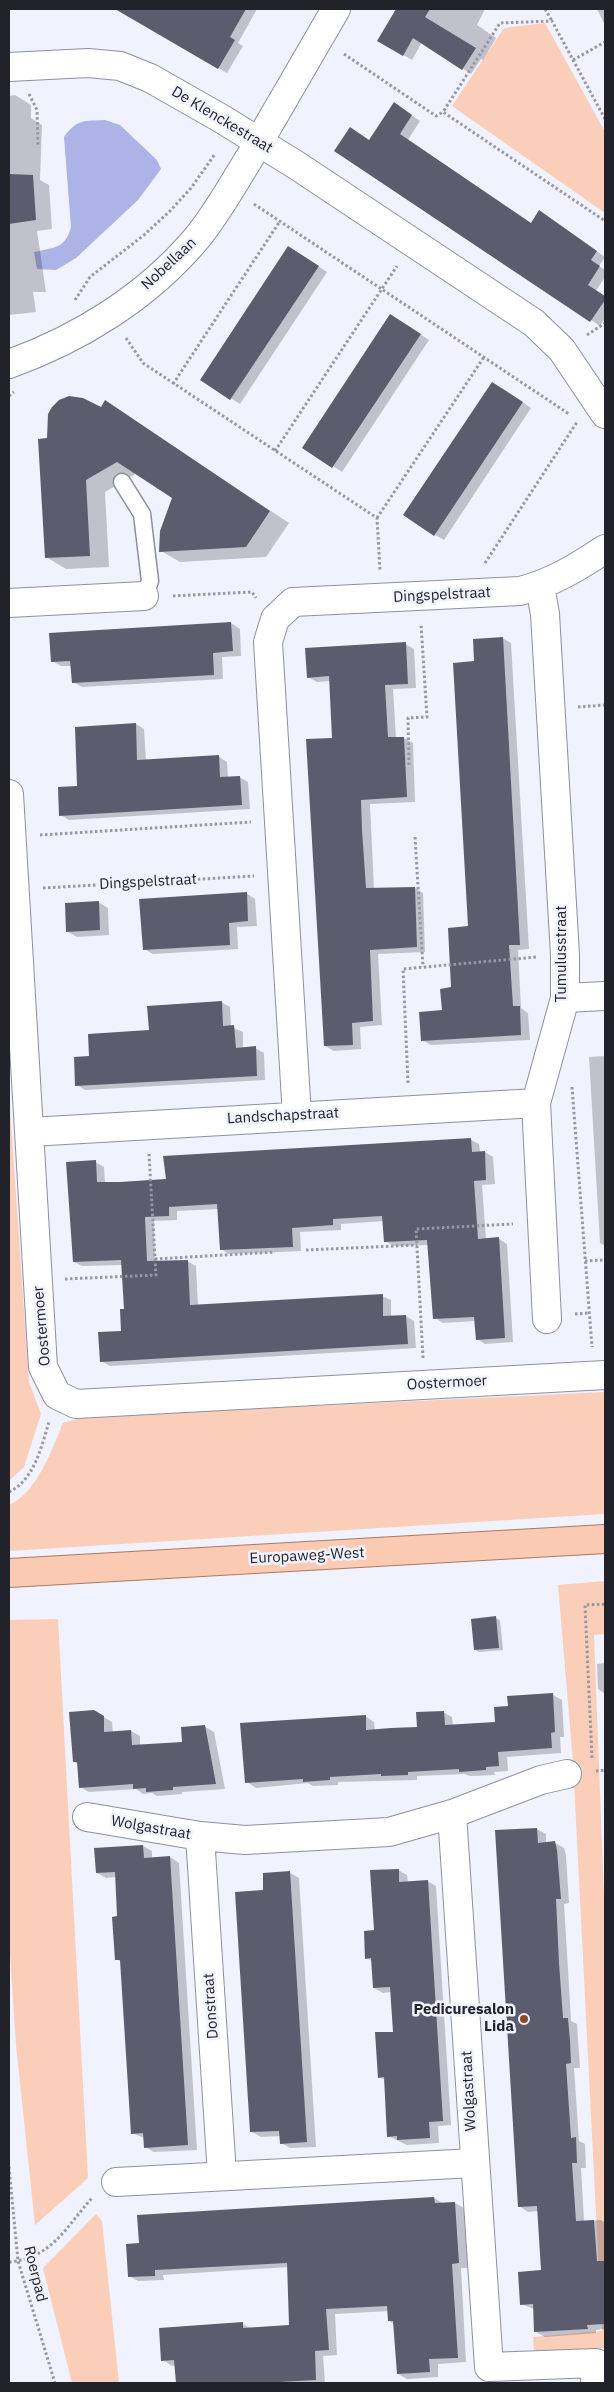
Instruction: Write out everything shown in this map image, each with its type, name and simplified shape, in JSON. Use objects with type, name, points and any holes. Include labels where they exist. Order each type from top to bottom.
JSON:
[{"type":"main road","name":"Europaweg-West","points":[[9,1573],[605,1539]]},
{"type":"street","name":"Nobellaan","points":[[9,364],[70,338],[103,319],[152,283],[198,238],[259,142],[336,9]]},
{"type":"street","name":"De Klenckestraat","points":[[17,78],[88,63],[120,66],[150,78],[259,142],[496,296],[549,336],[562,350],[600,406]]},
{"type":"street","name":"Dingspelstraat","points":[[275,619],[293,602],[520,591],[540,586],[577,567],[605,549]]},
{"type":"street","name":"Tumulusstraat","points":[[540,586],[545,614],[565,955],[565,998],[536,1103],[547,1319]]},
{"type":"street","points":[[9,603],[144,596]]},
{"type":"street","points":[[275,619],[268,642],[297,1116]]},
{"type":"street","name":"Oostermoer","points":[[9,794],[43,1367],[57,1395],[76,1404],[600,1375]]},
{"type":"street","points":[[565,998],[605,996]]},
{"type":"street","name":"Landschapstraat","points":[[30,1132],[536,1103]]},
{"type":"street","name":"Wolgastraat","points":[[87,1817],[200,1836],[245,1840],[390,1832],[452,1814],[542,1780],[567,1774]]},
{"type":"street","name":"Wolgastraat","points":[[452,1814],[488,2375],[599,2370]]},
{"type":"street","name":"Donstraat","points":[[200,1836],[222,2175]]},
{"type":"street","points":[[116,2182],[474,2163]]},
{"type":"lane","points":[[122,482],[142,514],[150,582],[144,596]]},
{"type":"path","points":[[545,9],[605,119]]},
{"type":"path","points":[[319,38],[436,116],[443,112],[500,23],[552,21]]},
{"type":"path","points":[[573,60],[605,42]]},
{"type":"path","points":[[17,78],[37,110],[38,146]]},
{"type":"path","points":[[443,112],[605,221]]},
{"type":"path","points":[[72,302],[90,277],[144,235],[170,211],[191,188],[214,154]]},
{"type":"path","points":[[247,200],[578,420]]},
{"type":"path","points":[[173,384],[280,221]]},
{"type":"path","points":[[276,451],[413,242]]},
{"type":"path","points":[[124,333],[143,363],[378,518]]},
{"type":"path","points":[[382,598],[378,518],[484,357]]},
{"type":"path","points":[[463,594],[578,420],[600,406]]},
{"type":"path","points":[[144,596],[252,592],[275,619]]},
{"type":"path","points":[[409,765],[408,718],[427,717],[419,596]]},
{"type":"path","points":[[12,837],[279,820]]},
{"type":"path","points":[[415,837],[423,968]]},
{"type":"path","name":"Dingspelstraat","points":[[14,889],[282,875]]},
{"type":"path","points":[[408,1110],[403,969],[565,955]]},
{"type":"path","points":[[571,1077],[585,1261],[600,1375]]},
{"type":"path","points":[[38,1280],[156,1274],[148,1124]]},
{"type":"path","points":[[424,1384],[416,1229],[541,1222]]},
{"type":"path","points":[[306,1250],[418,1245]]},
{"type":"path","points":[[155,1259],[275,1252]]},
{"type":"path","points":[[585,1261],[605,1260]]},
{"type":"path","points":[[9,1492],[25,1480],[39,1455],[57,1395]]},
{"type":"path","points":[[592,1761],[585,1605],[605,1604]]},
{"type":"path","name":"Roerpad","points":[[9,2167],[18,2261],[55,2383]]},
{"type":"path","points":[[9,2262],[41,2253],[52,2246],[93,2196],[116,2182]]},
{"type":"shaded area","points":[[545,23],[605,132],[605,213],[452,106],[504,28]]},
{"type":"shaded area","points":[[9,1094],[29,1382],[41,1414],[24,1467],[10,1480]]},
{"type":"shaded area","points":[[605,1392],[605,1514],[9,1551],[9,1505],[28,1491],[35,1481],[63,1423],[84,1417]]},
{"type":"shaded area","points":[[605,1581],[605,1634],[594,1635],[605,1924],[605,2348],[534,2353],[533,2337],[602,2331],[573,1762],[558,1585]]},
{"type":"shaded area","points":[[58,1619],[88,2178],[35,2225],[16,2045],[9,1939],[9,1620]]},
{"type":"shaded area","points":[[96,2214],[102,2221],[119,2383],[72,2383],[43,2268]]},
{"type":"water","points":[[105,120],[120,125],[157,160],[161,169],[138,200],[76,258],[56,270],[37,269],[34,252],[58,246],[66,239],[71,227],[64,137],[77,124]]},
{"type":"building","points":[[115,9],[246,9],[230,37],[235,40],[218,69]]},
{"type":"building","points":[[396,9],[430,9],[425,17],[476,48],[462,70],[413,38],[403,56],[377,41]]},
{"type":"building","points":[[394,102],[412,115],[400,134],[531,223],[539,210],[597,251],[591,260],[600,266],[588,285],[605,296],[605,300],[590,322],[334,151],[350,127],[369,140]]},
{"type":"building","points":[[9,174],[33,175],[36,220],[9,224]]},
{"type":"building","points":[[288,246],[319,266],[230,400],[200,380]]},
{"type":"building","points":[[390,314],[421,334],[332,468],[302,448]]},
{"type":"building","points":[[492,382],[523,402],[434,536],[403,515]]},
{"type":"building","points":[[69,396],[83,398],[101,407],[105,400],[270,511],[246,547],[159,552],[160,531],[172,498],[117,462],[86,480],[90,556],[45,558],[38,439],[47,438],[48,414],[52,407],[59,400]]},
{"type":"building","points":[[231,622],[233,651],[213,653],[214,675],[72,683],[70,661],[51,662],[49,633]]},
{"type":"building","points":[[503,637],[520,945],[509,945],[513,1006],[520,1006],[521,1035],[421,1041],[419,1012],[442,1010],[440,989],[451,987],[448,928],[468,926],[453,663],[474,661],[473,639]]},
{"type":"building","points":[[406,642],[408,684],[385,685],[388,737],[404,737],[407,797],[361,800],[362,830],[366,888],[415,887],[417,947],[370,950],[373,1021],[352,1023],[353,1045],[324,1046],[306,739],[332,738],[329,676],[307,678],[305,648]]},
{"type":"building","points":[[136,723],[137,760],[219,755],[220,777],[240,776],[242,805],[59,816],[58,787],[77,786],[75,727]]},
{"type":"building","points":[[247,892],[248,921],[229,923],[230,945],[143,950],[139,899]]},
{"type":"building","points":[[99,901],[100,930],[66,932],[65,903]]},
{"type":"building","points":[[222,1001],[223,1026],[234,1025],[236,1048],[256,1046],[257,1076],[75,1086],[74,1057],[89,1056],[88,1034],[149,1030],[147,1006]]},
{"type":"building","points":[[471,1138],[472,1152],[485,1151],[486,1180],[474,1181],[478,1239],[499,1237],[505,1338],[476,1340],[474,1317],[433,1319],[427,1240],[384,1242],[382,1216],[333,1219],[333,1225],[292,1228],[293,1247],[220,1250],[217,1204],[169,1207],[169,1216],[145,1217],[147,1261],[188,1260],[190,1305],[383,1294],[383,1316],[406,1315],[408,1344],[100,1362],[98,1332],[121,1331],[120,1309],[124,1309],[121,1260],[73,1262],[66,1162],[96,1160],[97,1182],[120,1182],[166,1179],[163,1156]]},
{"type":"building","points":[[496,1616],[499,1648],[474,1650],[471,1619]]},
{"type":"building","points":[[553,1693],[555,1732],[551,1733],[552,1748],[498,1752],[499,1766],[486,1767],[486,1770],[459,1772],[459,1769],[408,1772],[408,1775],[381,1776],[381,1774],[330,1777],[330,1780],[303,1782],[303,1779],[245,1783],[240,1723],[366,1715],[366,1730],[417,1727],[416,1712],[444,1711],[445,1725],[495,1722],[494,1707],[508,1706],[507,1696]]},
{"type":"building","points":[[94,1710],[104,1716],[104,1732],[131,1730],[132,1745],[182,1742],[181,1727],[205,1725],[216,1784],[173,1787],[173,1790],[146,1792],[146,1788],[133,1789],[133,1784],[79,1788],[77,1762],[73,1762],[69,1712]]},
{"type":"building","points":[[537,1828],[538,1843],[555,1841],[557,1850],[561,1899],[556,1899],[559,1963],[563,2018],[568,2018],[570,2041],[571,2063],[566,2064],[571,2138],[576,2137],[577,2163],[572,2163],[576,2221],[594,2220],[597,2261],[604,2261],[605,2324],[587,2325],[588,2329],[534,2332],[533,2304],[520,2305],[518,2272],[541,2270],[537,2206],[518,2207],[495,1830]]},
{"type":"building","points":[[143,1845],[144,1858],[170,1856],[188,2145],[144,2148],[143,2133],[131,2134],[120,1960],[115,1960],[112,1917],[117,1916],[115,1872],[96,1873],[94,1848]]},
{"type":"building","points":[[399,1869],[399,1882],[428,1880],[443,2121],[429,2122],[430,2138],[397,2140],[397,2136],[387,2137],[384,2077],[378,2078],[375,2032],[393,2032],[390,1987],[373,1988],[371,1958],[365,1959],[364,1931],[374,1930],[370,1870]]},
{"type":"building","points":[[290,1871],[307,2142],[280,2144],[279,2131],[250,2132],[235,1892],[263,1890],[263,1873]]},
{"type":"building","points":[[434,2197],[435,2203],[455,2202],[459,2263],[452,2264],[458,2358],[429,2359],[430,2372],[397,2374],[393,2321],[388,2321],[387,2306],[326,2309],[329,2350],[315,2351],[316,2380],[260,2383],[176,2383],[174,2360],[161,2361],[159,2328],[243,2322],[243,2328],[289,2325],[287,2263],[155,2270],[155,2276],[128,2277],[126,2244],[139,2243],[137,2215]]},
{"type":"place","name":"Pedicuresalon Lida","points":[[524,2019]]}]
